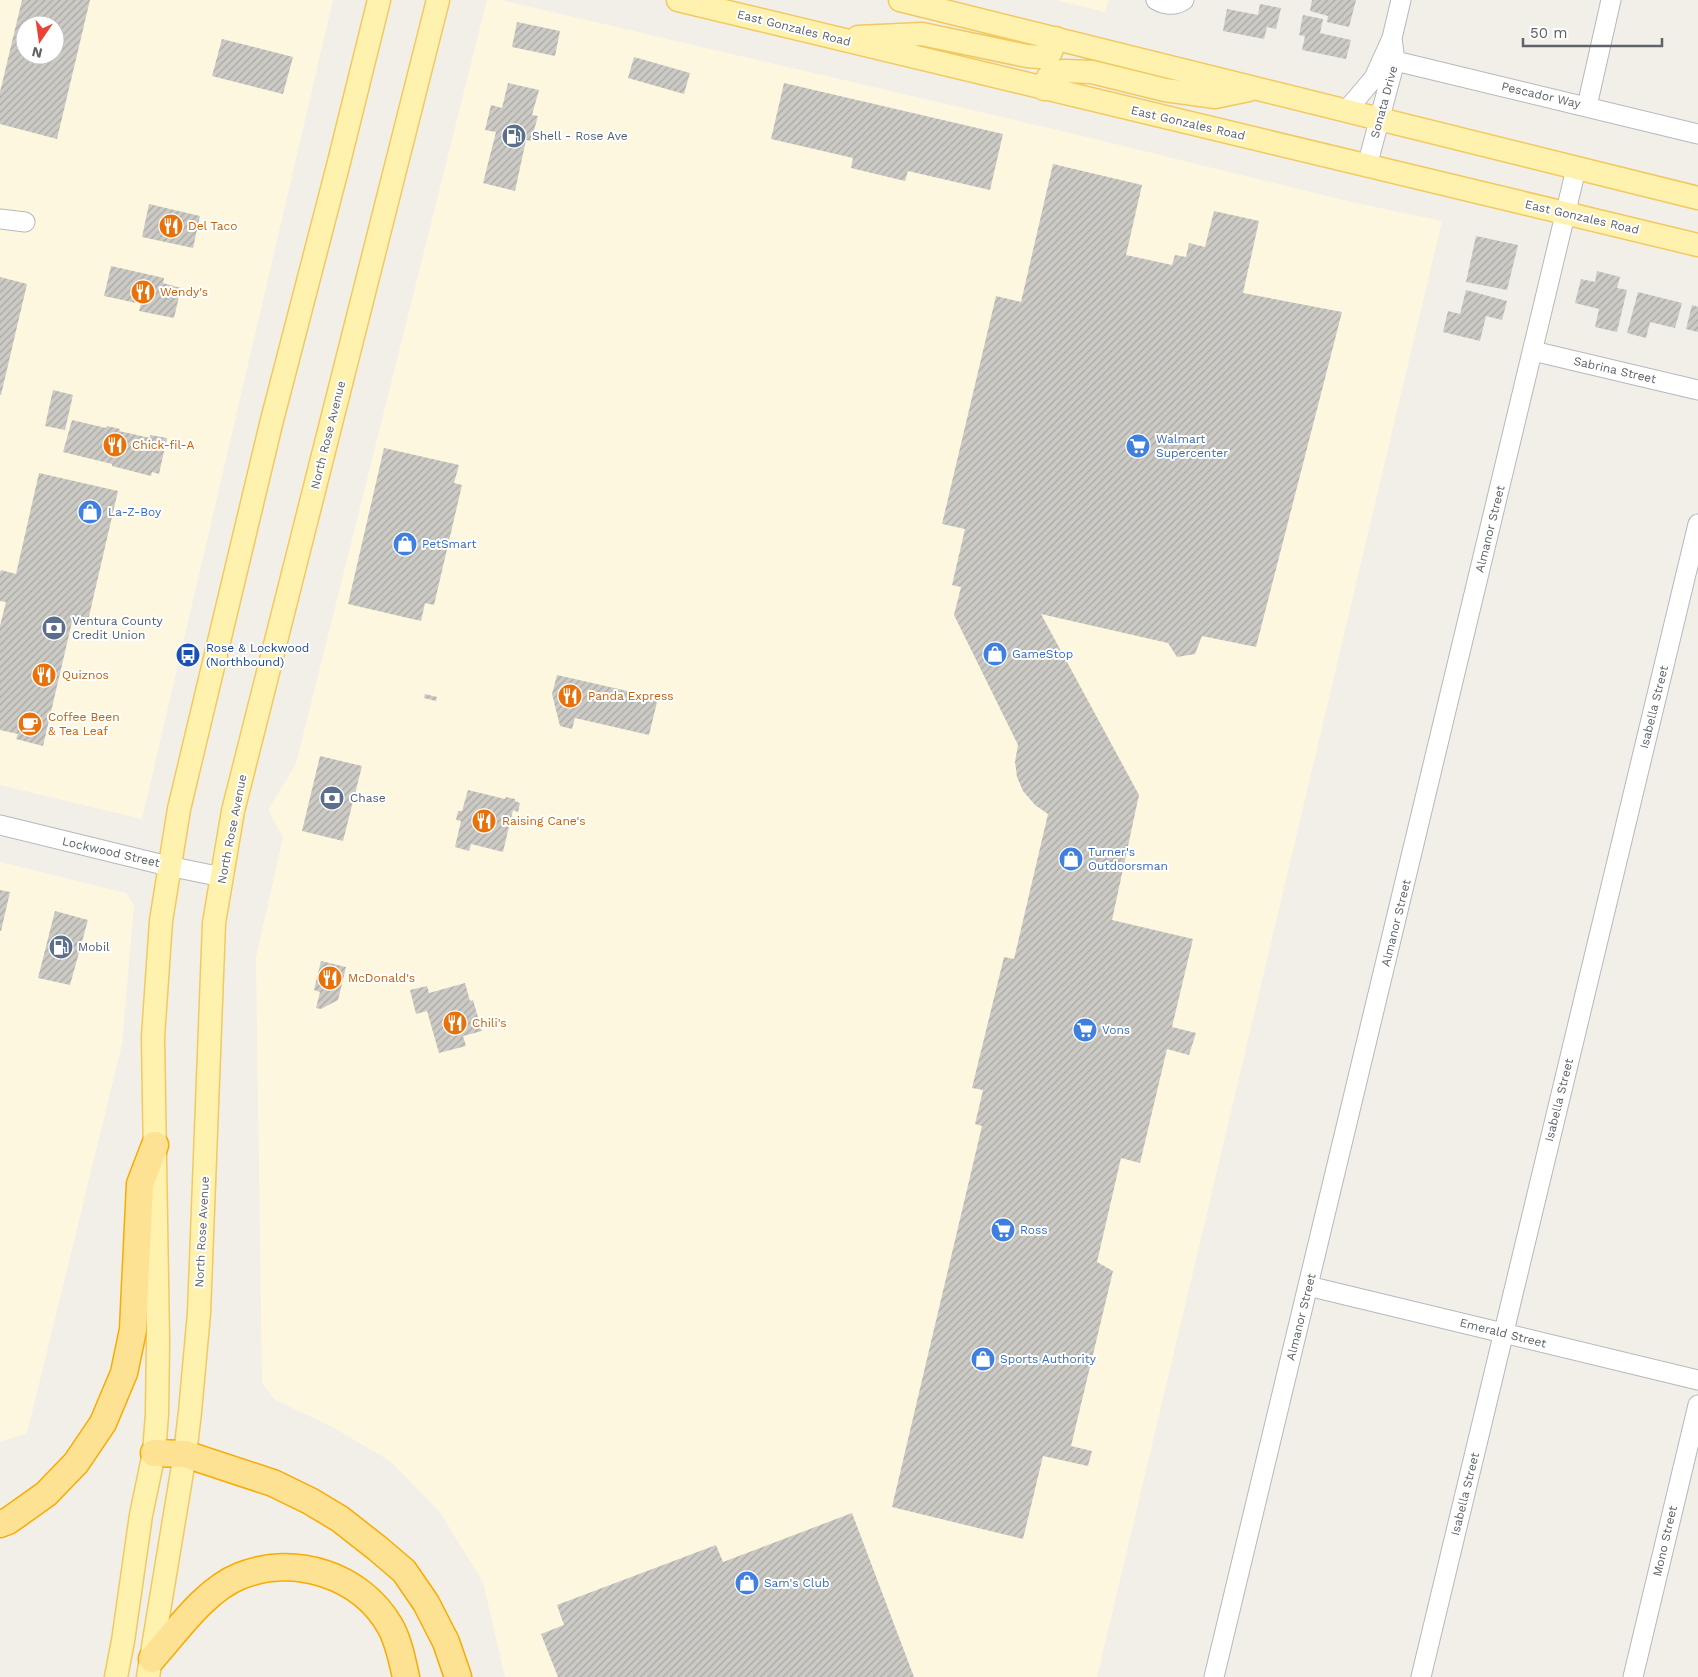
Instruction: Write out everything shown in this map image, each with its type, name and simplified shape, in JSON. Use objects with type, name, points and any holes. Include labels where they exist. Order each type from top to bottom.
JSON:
[{"type":"highway","points":[[0,1524],[8,1521],[46,1494],[76,1463],[103,1424],[124,1373],[133,1330],[140,1184],[155,1146]]},
{"type":"highway","points":[[154,1453],[185,1454],[273,1483],[340,1518],[378,1548],[404,1572],[426,1603],[446,1642],[458,1677]]},
{"type":"highway","points":[[150,1668],[203,1600],[239,1576],[262,1570],[286,1567],[306,1568],[344,1581],[372,1602],[390,1626],[401,1652],[406,1677]]},
{"type":"main road","points":[[116,1677],[141,1515],[154,1453],[157,1409],[158,1342],[153,1037],[161,921],[168,866],[179,809],[269,434],[379,0]]},
{"type":"main road","name":"North Rose Avenue","points":[[150,1668],[185,1454],[199,1313],[214,923],[233,811],[438,0]]},
{"type":"main road","name":"East Gonzales Road","points":[[678,0],[1698,244]]},
{"type":"main road","points":[[900,0],[1698,198]]},
{"type":"main road","points":[[840,39],[922,34],[1040,57],[1051,52],[1056,38]]},
{"type":"main road","points":[[1044,89],[1048,77],[1054,72],[1065,71],[1092,72],[1165,90],[1215,97],[1256,89]]},
{"type":"street","points":[[1156,0],[1165,4],[1173,4],[1184,0]]},
{"type":"street","name":"Sonata Drive","points":[[1367,166],[1380,120],[1392,38],[1401,0]]},
{"type":"street","points":[[1587,106],[1611,0]]},
{"type":"street","name":"Sonata Drive","points":[[1346,111],[1389,59]]},
{"type":"street","name":"Pescador Way","points":[[1389,59],[1698,134]]},
{"type":"street","name":"Almanor Street","points":[[1214,1677],[1576,169]]},
{"type":"street","points":[[0,219],[25,222]]},
{"type":"street","name":"Sabrina Street","points":[[1533,351],[1698,390]]},
{"type":"street","name":"Isabella Street","points":[[1421,1677],[1698,524]]},
{"type":"street","name":"Lockwood Street","points":[[0,825],[168,866],[222,877]]},
{"type":"street","name":"Emerald Street","points":[[1308,1286],[1698,1380]]},
{"type":"street","name":"Mono Street","points":[[1633,1677],[1698,1405]]},
{"type":"shaded area","points":[[0,0],[333,0],[142,819],[0,785]]},
{"type":"shaded area","points":[[487,0],[501,0],[1070,133],[1356,203],[1442,221],[1097,1677],[505,1677],[483,1582],[439,1511],[390,1461],[336,1429],[274,1399],[262,1383],[256,958],[283,837],[268,810],[296,764]]},
{"type":"shaded area","points":[[1056,0],[1108,0],[1105,12]]},
{"type":"shaded area","points":[[0,862],[126,893],[134,905],[122,1044],[27,1433],[0,1442]]},
{"type":"building","points":[[22,0],[90,0],[57,139],[0,124],[0,92],[15,29],[15,65],[65,65],[65,15],[18,15]]},
{"type":"building","points":[[1312,0],[1356,0],[1349,27],[1327,22],[1328,16],[1310,11]]},
{"type":"building","points":[[1260,4],[1281,8],[1276,29],[1267,27],[1264,39],[1223,31],[1227,9],[1258,15]]},
{"type":"building","points":[[1303,15],[1323,19],[1320,33],[1351,40],[1346,59],[1302,50],[1305,36],[1299,35]]},
{"type":"building","points":[[517,22],[560,31],[555,56],[512,47]]},
{"type":"building","points":[[222,39],[293,57],[283,94],[212,76]]},
{"type":"building","points":[[634,57],[690,73],[684,94],[628,78]]},
{"type":"building","name":"Shell - Rose Ave","points":[[508,83],[539,90],[532,115],[538,116],[531,141],[526,140],[515,191],[483,183],[496,132],[485,130],[491,105],[502,108]]},
{"type":"building","points":[[784,83],[1003,134],[990,190],[908,171],[905,181],[851,168],[853,158],[771,139]]},
{"type":"building","points":[[1053,164],[1142,185],[1126,255],[1172,265],[1175,255],[1186,257],[1189,243],[1205,247],[1214,211],[1259,221],[1243,293],[1342,312],[1256,647],[1202,636],[1195,654],[1177,657],[1168,643],[1041,614],[1139,795],[1112,920],[1193,939],[1172,1027],[1196,1033],[1189,1055],[1167,1049],[1140,1163],[1121,1158],[1097,1262],[1113,1271],[1071,1446],[1092,1451],[1088,1466],[1043,1456],[1023,1539],[892,1507],[982,1126],[975,1124],[983,1090],[972,1088],[1004,957],[1014,959],[1048,814],[1035,805],[1023,791],[1017,777],[1015,762],[1018,745],[954,615],[961,587],[952,585],[965,529],[942,524],[996,296],[1021,302]]},
{"type":"building","name":"Del Taco","points":[[149,204],[200,216],[193,248],[142,237]]},
{"type":"building","points":[[1476,236],[1518,245],[1507,290],[1466,282]]},
{"type":"building","name":"Wendy's","points":[[111,266],[164,278],[163,283],[181,288],[174,318],[139,311],[141,304],[104,296]]},
{"type":"building","points":[[1597,271],[1620,277],[1617,288],[1627,290],[1617,332],[1595,327],[1599,309],[1575,303],[1581,279],[1595,282]]},
{"type":"building","points":[[0,277],[27,284],[1,395],[0,395]]},
{"type":"building","points":[[1466,290],[1507,301],[1502,320],[1486,316],[1480,341],[1443,332],[1448,311],[1460,314]]},
{"type":"building","points":[[1638,292],[1682,303],[1675,328],[1650,322],[1646,338],[1627,333]]},
{"type":"building","points":[[1692,305],[1698,307],[1698,332],[1686,329]]},
{"type":"building","points":[[53,390],[73,395],[65,430],[45,426]]},
{"type":"building","name":"Chick-fil-A","points":[[72,420],[106,428],[107,426],[120,429],[119,431],[150,438],[150,435],[167,438],[159,474],[152,472],[151,476],[63,452]]},
{"type":"building","name":"PetSmart","points":[[384,448],[459,465],[454,483],[462,485],[434,605],[425,603],[421,621],[348,604]]},
{"type":"building","points":[[39,473],[118,491],[87,625],[72,622],[43,746],[16,739],[18,734],[0,730],[0,626],[6,602],[0,601],[0,573],[1,570],[16,574]]},
{"type":"building","points":[[557,675],[658,698],[649,735],[575,718],[572,729],[560,726],[552,694]]},
{"type":"building","points":[[425,694],[437,697],[436,701],[424,698]]},
{"type":"building","name":"Chase","points":[[320,756],[362,766],[343,841],[302,831]]},
{"type":"building","name":"Raising Cane's","points":[[468,790],[505,799],[506,797],[515,799],[515,801],[520,803],[518,812],[513,810],[503,852],[471,844],[469,851],[455,847],[461,821],[456,820],[458,811],[462,811]]},
{"type":"building","points":[[0,890],[10,892],[1,931],[0,931]]},
{"type":"building","points":[[55,911],[88,920],[70,985],[38,978]]},
{"type":"building","name":"McDonald's","points":[[321,961],[346,967],[338,1000],[321,1009],[316,1008],[320,992],[314,990]]},
{"type":"building","name":"Chili's","points":[[465,983],[470,1001],[473,1000],[482,1031],[463,1036],[466,1046],[439,1053],[427,1011],[416,1014],[410,990],[427,986],[429,993]]},
{"type":"building","name":"Sam's Club","points":[[852,1513],[914,1677],[558,1677],[541,1634],[564,1625],[557,1605],[716,1545],[723,1562]]},
{"type":"place","name":"Shell - Rose Ave","points":[[514,136]]},
{"type":"place","name":"Del Taco","points":[[171,226]]},
{"type":"place","name":"Wendy's","points":[[143,292]]},
{"type":"place","name":"Chick-fil-A","points":[[115,445]]},
{"type":"place","name":"Walmart Supercenter","points":[[1138,446]]},
{"type":"place","name":"La-Z-Boy","points":[[90,512]]},
{"type":"place","name":"PetSmart","points":[[405,544]]},
{"type":"place","name":"Ventura County Credit Union","points":[[54,628]]},
{"type":"place","name":"GameStop","points":[[995,654]]},
{"type":"place","name":"Rose & Lockwood (Northbound)","points":[[188,655]]},
{"type":"place","name":"Quiznos","points":[[44,675]]},
{"type":"place","name":"Panda Express","points":[[570,696]]},
{"type":"place","name":"Coffee Been & Tea Leaf","points":[[30,724]]},
{"type":"place","name":"Chase","points":[[332,798]]},
{"type":"place","name":"Raising Cane's","points":[[484,821]]},
{"type":"place","name":"Turner's Outdoorsman","points":[[1071,859]]},
{"type":"place","name":"Mobil","points":[[61,947]]},
{"type":"place","name":"McDonald's","points":[[330,978]]},
{"type":"place","name":"Chili's","points":[[455,1023]]},
{"type":"place","name":"Vons","points":[[1085,1030]]},
{"type":"place","name":"Ross","points":[[1003,1230]]},
{"type":"place","name":"Sports Authority","points":[[983,1359]]},
{"type":"place","name":"Sam's Club","points":[[747,1583]]}]
